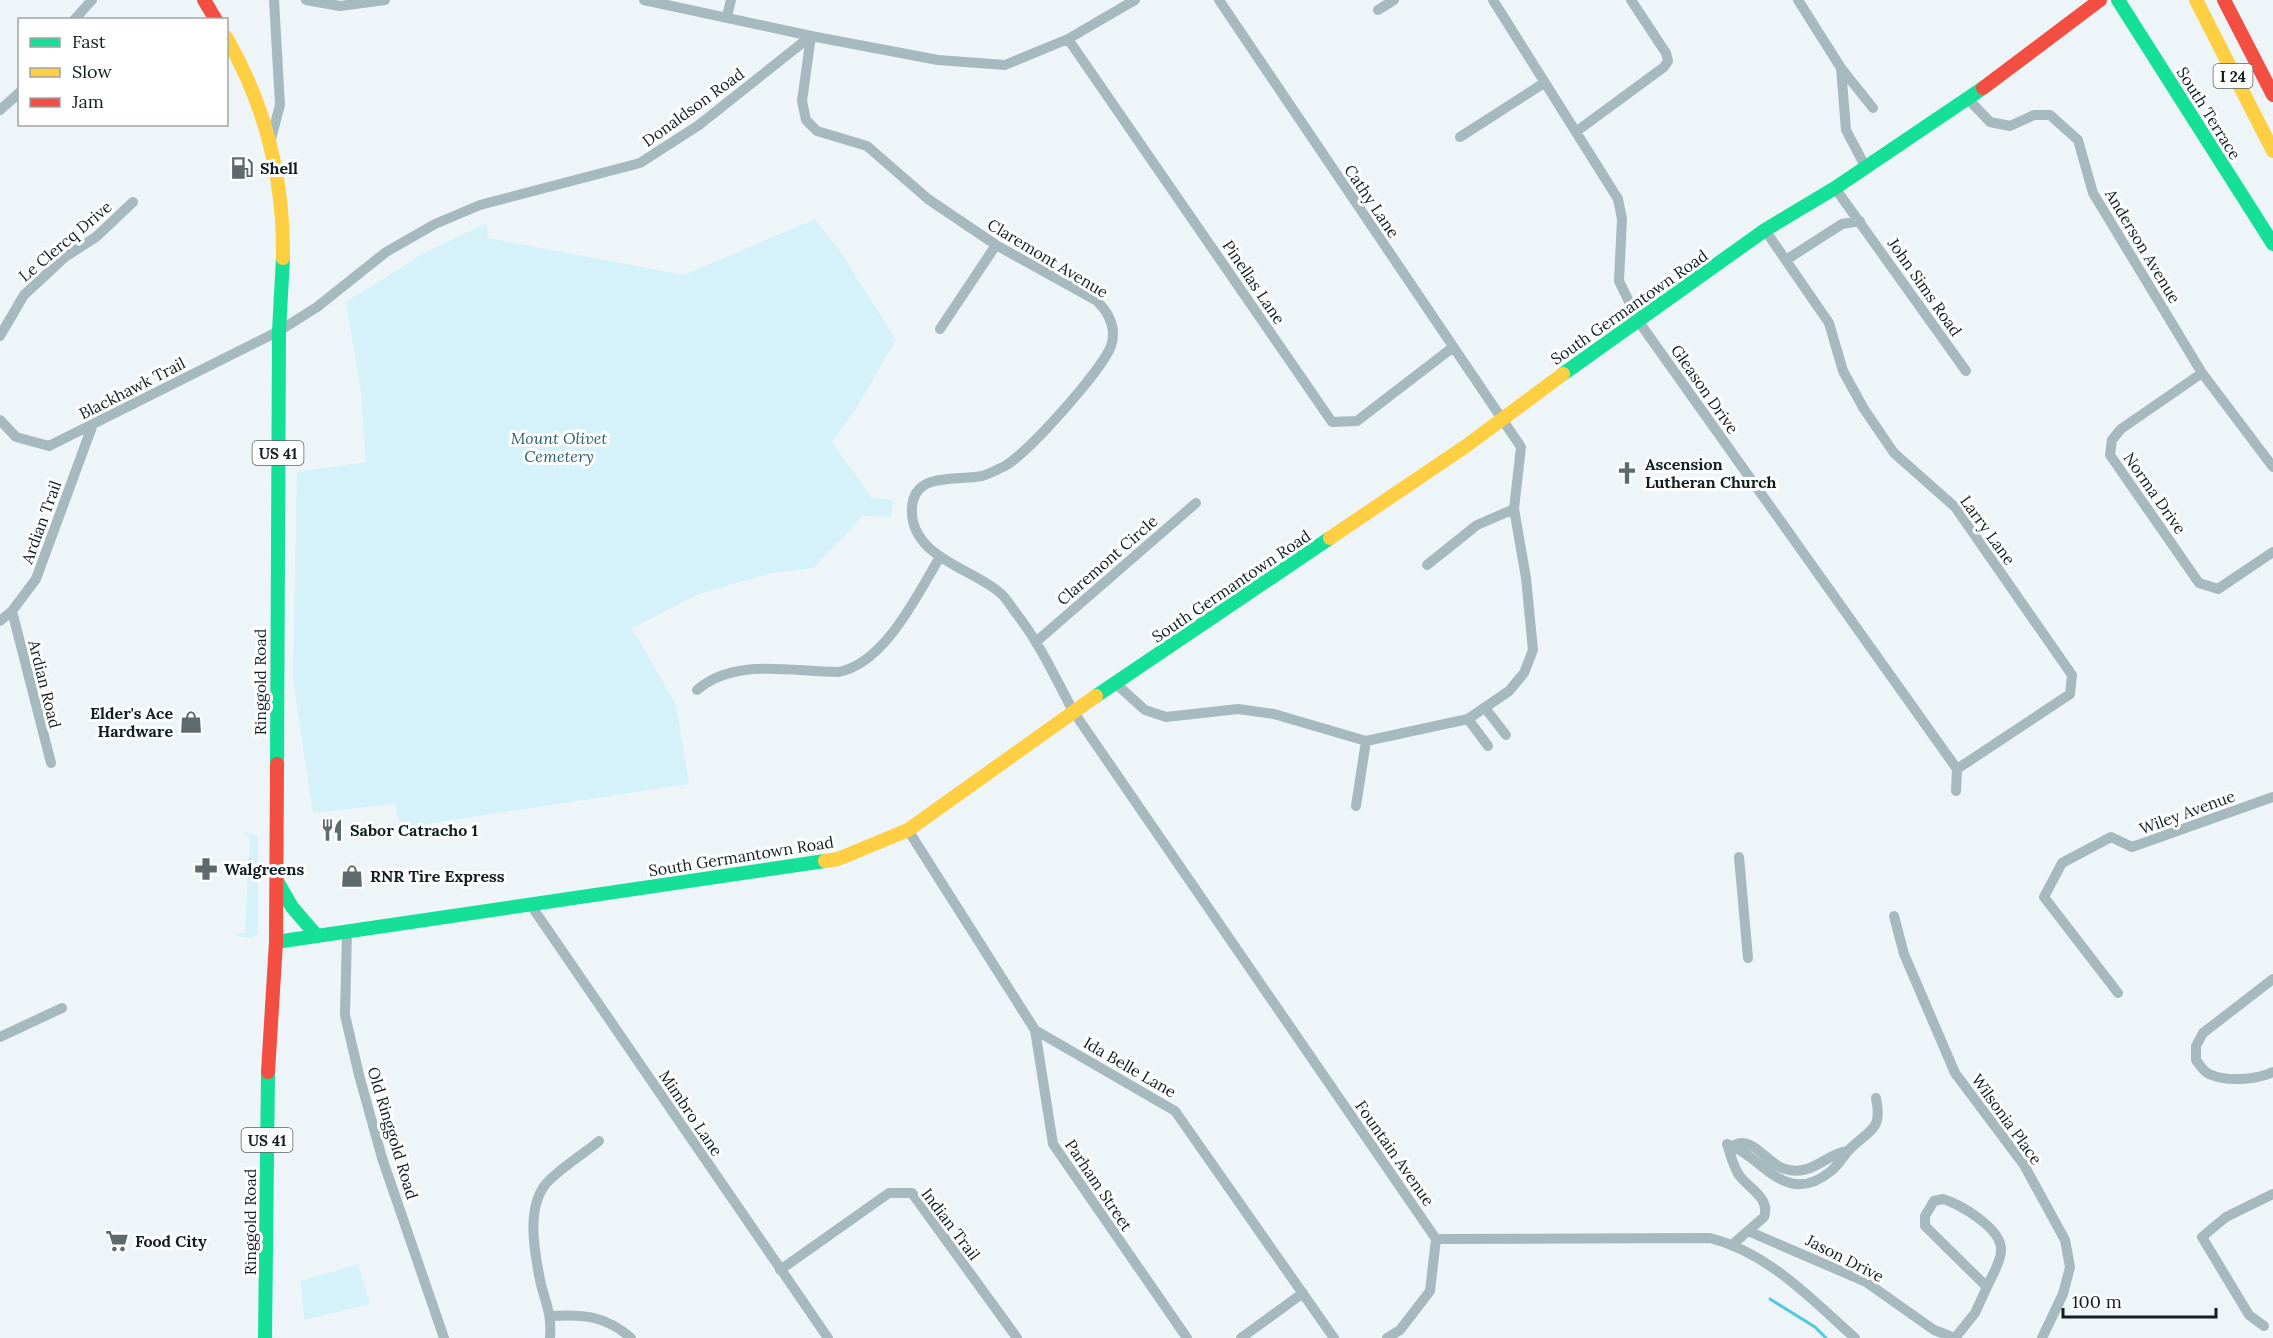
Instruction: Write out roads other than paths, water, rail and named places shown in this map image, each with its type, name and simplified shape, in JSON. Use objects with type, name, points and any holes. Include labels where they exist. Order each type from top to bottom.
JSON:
[{"type":"main road","points":[[204,0],[215,18]]},
{"type":"main road","name":"South Germantown Road","points":[[276,942],[838,859],[909,830],[1073,711],[1437,466],[1766,230],[1866,168],[1968,99],[2100,0]]},
{"type":"main road","name":"South Terrace","points":[[2118,0],[2273,244]]},
{"type":"main road","name":"I 24","points":[[2196,0],[2273,151]]},
{"type":"main road","name":"I 24","points":[[2224,0],[2273,95]]},
{"type":"main road","name":"Ringgold Road","points":[[228,40],[248,75],[271,142],[284,234],[279,331],[276,942],[267,1095],[265,1338]]},
{"type":"main road","points":[[276,879],[292,907],[317,936]]},
{"type":"street","points":[[76,18],[92,0]]},
{"type":"street","points":[[271,142],[280,105],[274,0]]},
{"type":"street","points":[[306,0],[340,6],[385,0]]},
{"type":"street","points":[[644,0],[727,16],[811,36],[938,60],[1005,65],[1068,39],[1135,0]]},
{"type":"street","points":[[727,16],[731,0]]},
{"type":"street","name":"Cathy Lane","points":[[1219,0],[1521,447],[1514,509],[1526,578],[1533,650],[1524,673],[1509,690],[1468,719]]},
{"type":"street","points":[[1378,10],[1395,0]]},
{"type":"street","name":"Gleason Drive","points":[[1492,0],[1617,199],[1622,219],[1620,281],[1639,322],[1958,769]]},
{"type":"street","points":[[1576,131],[1664,67],[1668,61],[1666,53],[1631,0]]},
{"type":"street","points":[[1799,0],[1841,68],[1873,108]]},
{"type":"street","name":"Claremont Avenue","points":[[811,36],[802,102],[806,120],[817,131],[867,146],[928,199],[996,246],[1097,302],[1108,313],[1113,329],[1111,346],[1076,396],[1032,444],[1006,466],[982,476],[940,479],[927,483],[916,494],[912,507],[913,520],[923,540],[940,556],[1000,592],[1037,641],[1073,711]]},
{"type":"street","name":"Donaldson Road","points":[[279,331],[317,308],[386,252],[435,224],[480,205],[640,163],[699,125],[811,36]]},
{"type":"street","name":"Pinellas Lane","points":[[1068,39],[1332,422],[1357,421],[1452,348]]},
{"type":"street","points":[[1841,68],[1846,130],[1866,168]]},
{"type":"street","points":[[1460,137],[1544,83]]},
{"type":"street","points":[[0,110],[18,95]]},
{"type":"street","name":"Anderson Avenue","points":[[1968,99],[1990,122],[2010,126],[2034,115],[2050,115],[2078,140],[2093,193],[2202,373],[2273,467]]},
{"type":"street","name":"John Sims Road","points":[[1835,188],[1966,371]]},
{"type":"street","name":"Le Clercq Drive","points":[[0,336],[24,295],[65,257],[96,237],[133,202]]},
{"type":"street","points":[[1786,260],[1842,224],[1860,222]]},
{"type":"street","name":"Larry Lane","points":[[1766,230],[1828,323],[1843,371],[1864,409],[1894,453],[1955,507],[2072,675],[2070,694],[1958,769]]},
{"type":"street","points":[[940,329],[996,246]]},
{"type":"street","name":"Blackhawk Trail","points":[[0,420],[16,437],[49,446],[279,331]]},
{"type":"street","name":"Norma Drive","points":[[2202,373],[2121,429],[2112,440],[2110,455],[2199,583],[2218,589],[2273,552]]},
{"type":"street","name":"Ardian Trail","points":[[0,621],[12,611],[36,579],[93,424]]},
{"type":"street","name":"Claremont Circle","points":[[1037,641],[1196,503]]},
{"type":"street","points":[[1427,565],[1477,525],[1514,509]]},
{"type":"street","points":[[697,690],[709,680],[734,670],[838,672],[850,669],[876,650],[891,635],[940,556]]},
{"type":"street","name":"Ardian Road","points":[[12,611],[51,763]]},
{"type":"street","points":[[1115,683],[1145,710],[1166,717],[1238,709],[1274,714],[1366,741],[1468,719],[1488,746]]},
{"type":"street","points":[[1485,708],[1506,735]]},
{"type":"street","name":"Fountain Avenue","points":[[1073,711],[1436,1239]]},
{"type":"street","points":[[1356,806],[1366,741]]},
{"type":"street","points":[[1956,791],[1958,769]]},
{"type":"street","name":"Wiley Avenue","points":[[2118,993],[2044,897],[2062,862],[2111,837],[2132,847],[2273,797]]},
{"type":"street","name":"Ida Belle Lane","points":[[909,830],[1035,1029],[1175,1111],[1334,1338]]},
{"type":"street","points":[[1739,857],[1748,958]]},
{"type":"street","name":"Mimbro Lane","points":[[530,904],[828,1338]]},
{"type":"street","name":"Wilsonia Place","points":[[1894,916],[1904,954],[1955,1073],[2024,1165],[2065,1240],[2070,1267],[2063,1294],[2042,1338]]},
{"type":"street","name":"Old Ringgold Road","points":[[347,931],[345,1014],[357,1065],[382,1158],[444,1338]]},
{"type":"street","points":[[2273,979],[2203,1033],[2196,1046],[2196,1060],[2208,1074],[2235,1079],[2264,1076],[2273,1072]]},
{"type":"street","points":[[0,1037],[62,1008]]},
{"type":"street","name":"Parham Street","points":[[1035,1029],[1053,1144],[1187,1338]]},
{"type":"street","points":[[1733,1244],[1764,1216],[1765,1205],[1737,1173],[1727,1144],[1739,1152],[1749,1154],[1774,1178],[1794,1183],[1820,1178],[1836,1166],[1847,1151],[1875,1126],[1880,1117],[1876,1098]]},
{"type":"street","points":[[550,1338],[551,1316],[539,1276],[533,1227],[539,1198],[545,1185],[599,1141]]},
{"type":"street","name":"Indian Trail","points":[[780,1270],[889,1193],[912,1193],[1017,1338]]},
{"type":"street","points":[[2264,1326],[2249,1315],[2204,1244],[2202,1237],[2226,1217],[2273,1194]]},
{"type":"street","name":"Jason Drive","points":[[1748,1231],[1866,1282],[1934,1330],[1955,1338],[1975,1313],[1987,1287],[2001,1251],[1993,1231],[1953,1202],[1943,1199],[1934,1201],[1925,1216],[1925,1226],[1987,1287]]},
{"type":"street","points":[[1387,1338],[1400,1330],[1430,1292],[1436,1239],[1672,1237],[1710,1238],[1733,1244],[1773,1267],[1855,1338]]},
{"type":"street","points":[[1241,1338],[1303,1293]]},
{"type":"street","points":[[551,1316],[584,1314],[604,1319],[631,1338]]},
{"type":"waterway","points":[[1770,1299],[1815,1327],[1826,1338]]},
{"type":"place","name":"Shell","points":[[242,168]]},
{"type":"place","name":"Ascension Lutheran Church","points":[[1627,473]]},
{"type":"place","name":"Elder's Ace Hardware","points":[[191,722]]},
{"type":"place","name":"Sabor Catracho 1","points":[[332,830]]},
{"type":"place","name":"Walgreens","points":[[206,869]]},
{"type":"place","name":"RNR Tire Express","points":[[352,876]]},
{"type":"place","name":"Food City","points":[[117,1241]]},
{"type":"park label","name":"Mount Olivet Cemetery","points":[[559,447]]}]
